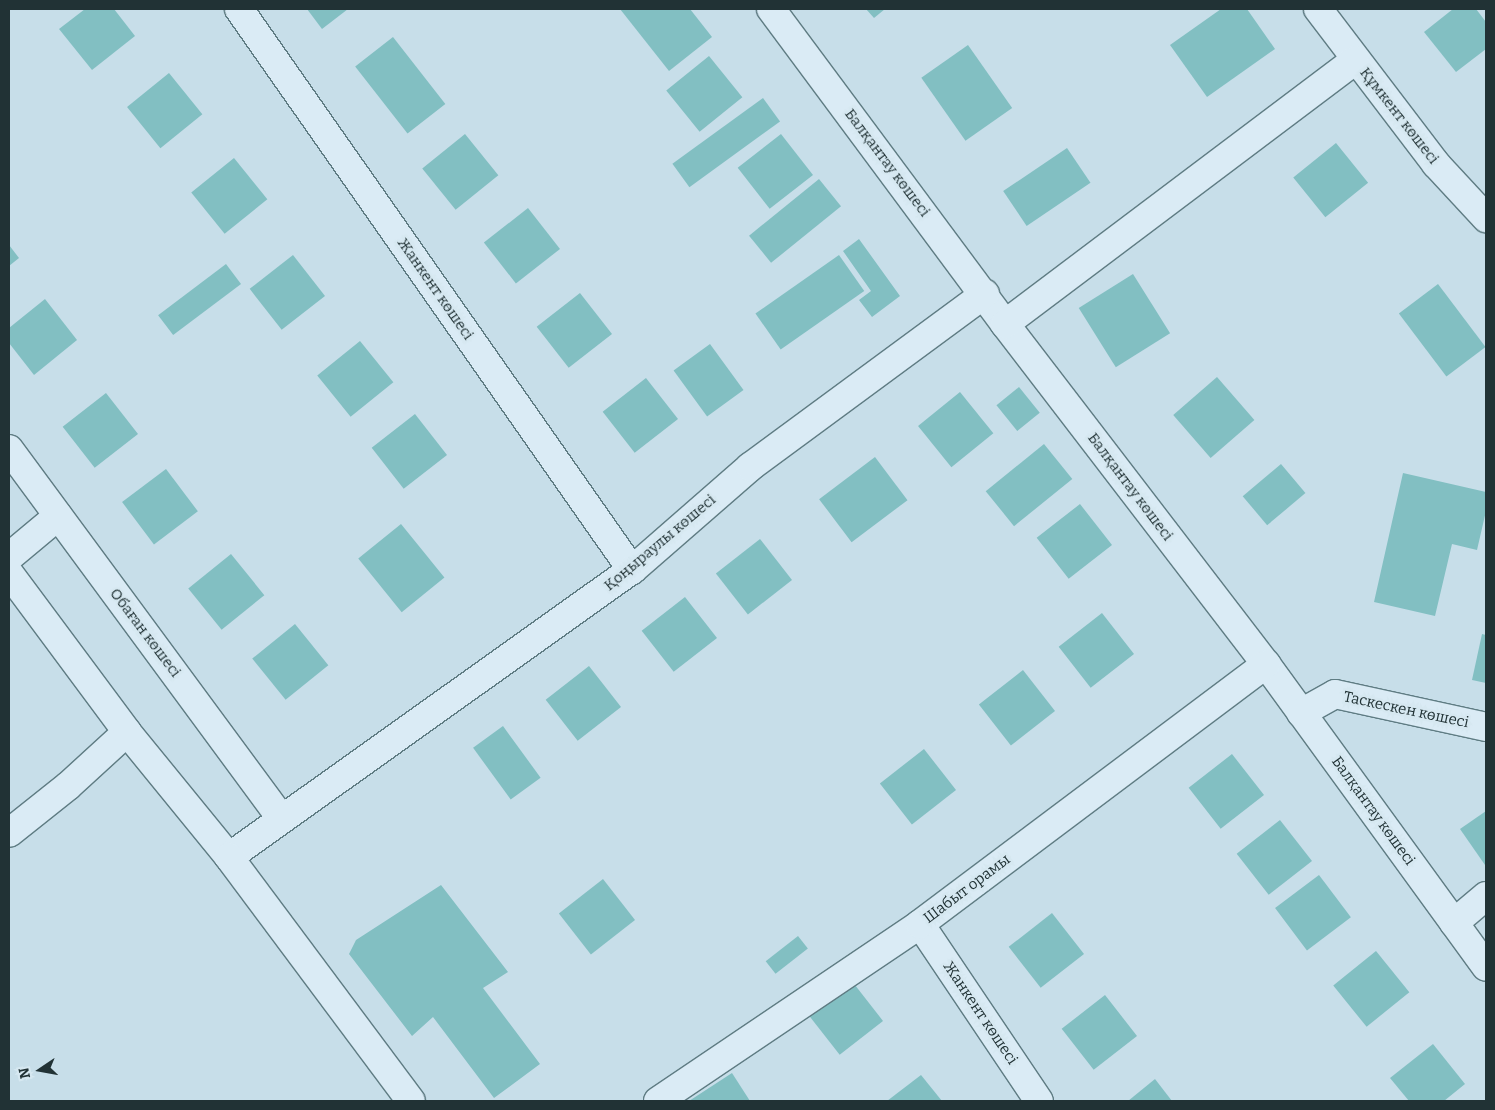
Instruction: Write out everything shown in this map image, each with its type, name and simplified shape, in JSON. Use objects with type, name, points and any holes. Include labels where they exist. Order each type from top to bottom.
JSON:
[{"type":"street","name":"Жанкент көшесі","points":[[238,9],[632,570]]},
{"type":"street","name":"Балқантау көшесі","points":[[771,9],[985,294],[1005,324],[1266,664],[1486,967]]},
{"type":"street","name":"Құмкент көшесі","points":[[1318,9],[1436,164],[1486,218]]},
{"type":"street","points":[[1005,324],[1355,60]]},
{"type":"street","name":"Қоңыраулы көшесі","points":[[229,857],[280,817],[632,570],[750,467],[985,294]]},
{"type":"street","name":"Обаған көшесі","points":[[9,449],[280,817]]},
{"type":"street","points":[[9,557],[58,516]]},
{"type":"street","points":[[9,574],[127,732],[229,857],[412,1101]]},
{"type":"street","name":"Шабыт орамы","points":[[658,1101],[920,924],[1266,664]]},
{"type":"street","name":"Таскескен көшесі","points":[[1301,713],[1335,694],[1486,727]]},
{"type":"street","points":[[9,833],[68,786],[127,732]]},
{"type":"street","points":[[1454,923],[1486,896]]},
{"type":"street","name":"Жанкент көшесі","points":[[920,924],[1039,1101]]},
{"type":"building","points":[[85,9],[114,9],[135,36],[92,70],[59,29]]},
{"type":"building","points":[[307,9],[348,9],[322,29]]},
{"type":"building","points":[[620,9],[690,9],[712,37],[669,71]]},
{"type":"building","points":[[866,9],[885,9],[874,18]]},
{"type":"building","points":[[1221,9],[1247,9],[1275,49],[1207,97],[1170,45]]},
{"type":"building","points":[[1453,9],[1476,9],[1486,22],[1486,49],[1456,72],[1424,32]]},
{"type":"building","points":[[393,37],[445,104],[408,134],[355,67]]},
{"type":"building","points":[[968,45],[1012,108],[965,141],[921,78]]},
{"type":"building","points":[[709,56],[742,97],[700,132],[666,91]]},
{"type":"building","points":[[169,73],[202,114],[160,148],[127,107]]},
{"type":"building","points":[[763,98],[780,121],[689,187],[672,164]]},
{"type":"building","points":[[465,134],[498,175],[456,210],[422,169]]},
{"type":"building","points":[[781,134],[813,175],[770,209],[738,168]]},
{"type":"building","points":[[1336,143],[1368,183],[1325,217],[1293,178]]},
{"type":"building","points":[[1067,148],[1090,183],[1027,226],[1003,191]]},
{"type":"building","points":[[234,158],[267,199],[225,234],[191,193]]},
{"type":"building","points":[[819,179],[841,206],[771,263],[749,236]]},
{"type":"building","points":[[528,208],[560,249],[516,283],[484,242]]},
{"type":"building","points":[[859,239],[900,296],[872,317],[859,300],[871,291],[843,251]]},
{"type":"building","points":[[9,245],[19,258],[9,266]]},
{"type":"building","points":[[293,255],[325,296],[282,330],[250,289]]},
{"type":"building","points":[[839,255],[864,291],[781,350],[755,314]]},
{"type":"building","points":[[226,264],[241,284],[173,335],[158,315]]},
{"type":"building","points":[[1133,274],[1170,333],[1116,367],[1079,308]]},
{"type":"building","points":[[1438,284],[1486,347],[1446,377],[1399,313]]},
{"type":"building","points":[[580,293],[612,334],[569,368],[537,327]]},
{"type":"building","points":[[45,299],[77,340],[34,375],[9,343],[9,328]]},
{"type":"building","points":[[360,341],[393,382],[351,417],[317,376]]},
{"type":"building","points":[[710,344],[744,390],[707,417],[674,370]]},
{"type":"building","points":[[1217,377],[1254,420],[1211,458],[1173,415]]},
{"type":"building","points":[[646,378],[678,419],[635,453],[603,412]]},
{"type":"building","points":[[1019,387],[1040,413],[1017,431],[996,405]]},
{"type":"building","points":[[960,392],[993,433],[951,467],[918,426]]},
{"type":"building","points":[[106,393],[138,434],[95,468],[63,427]]},
{"type":"building","points":[[415,414],[447,455],[404,489],[372,448]]},
{"type":"building","points":[[1044,444],[1072,479],[1014,526],[986,491]]},
{"type":"building","points":[[875,457],[907,500],[852,542],[819,499]]},
{"type":"building","points":[[1281,464],[1305,493],[1267,525],[1243,496]]},
{"type":"building","points":[[166,469],[198,511],[154,544],[122,502]]},
{"type":"building","points":[[1403,473],[1486,492],[1486,511],[1477,550],[1452,544],[1435,616],[1374,602]]},
{"type":"building","points":[[1080,504],[1112,545],[1069,579],[1037,538]]},
{"type":"building","points":[[401,524],[444,578],[402,612],[358,559]]},
{"type":"building","points":[[760,539],[792,580],[748,614],[716,573]]},
{"type":"building","points":[[231,554],[264,595],[222,630],[188,589]]},
{"type":"building","points":[[685,597],[717,638],[674,672],[642,631]]},
{"type":"building","points":[[1102,613],[1134,654],[1091,688],[1059,647]]},
{"type":"building","points":[[295,624],[328,665],[286,700],[252,659]]},
{"type":"building","points":[[1482,634],[1486,635],[1486,683],[1472,680]]},
{"type":"building","points":[[589,666],[621,707],[578,741],[546,700]]},
{"type":"building","points":[[1023,670],[1055,711],[1011,745],[979,704]]},
{"type":"building","points":[[503,726],[541,778],[511,800],[473,748]]},
{"type":"building","points":[[924,749],[956,790],[912,824],[880,783]]},
{"type":"building","points":[[1232,754],[1264,795],[1221,829],[1189,788]]},
{"type":"building","points":[[1486,811],[1486,864],[1485,865],[1460,829]]},
{"type":"building","points":[[1280,820],[1312,861],[1269,895],[1237,854]]},
{"type":"building","points":[[1319,875],[1351,917],[1307,950],[1275,908]]},
{"type":"building","points":[[603,879],[635,920],[591,954],[559,913]]},
{"type":"building","points":[[441,885],[508,972],[483,988],[540,1064],[494,1098],[433,1017],[412,1036],[349,954],[356,940]]},
{"type":"building","points":[[1052,913],[1084,954],[1041,988],[1009,947]]},
{"type":"building","points":[[798,936],[808,949],[776,974],[766,961]]},
{"type":"building","points":[[1376,951],[1409,992],[1367,1027],[1333,986]]},
{"type":"building","points":[[851,980],[883,1021],[840,1055],[808,1014]]},
{"type":"building","points":[[1105,995],[1137,1036],[1094,1070],[1062,1029]]},
{"type":"building","points":[[1433,1044],[1465,1084],[1444,1101],[1409,1101],[1390,1078]]},
{"type":"building","points":[[732,1073],[750,1101],[689,1101]]},
{"type":"building","points":[[921,1075],[942,1101],[887,1101]]},
{"type":"building","points":[[1155,1079],[1172,1101],[1128,1101]]}]
